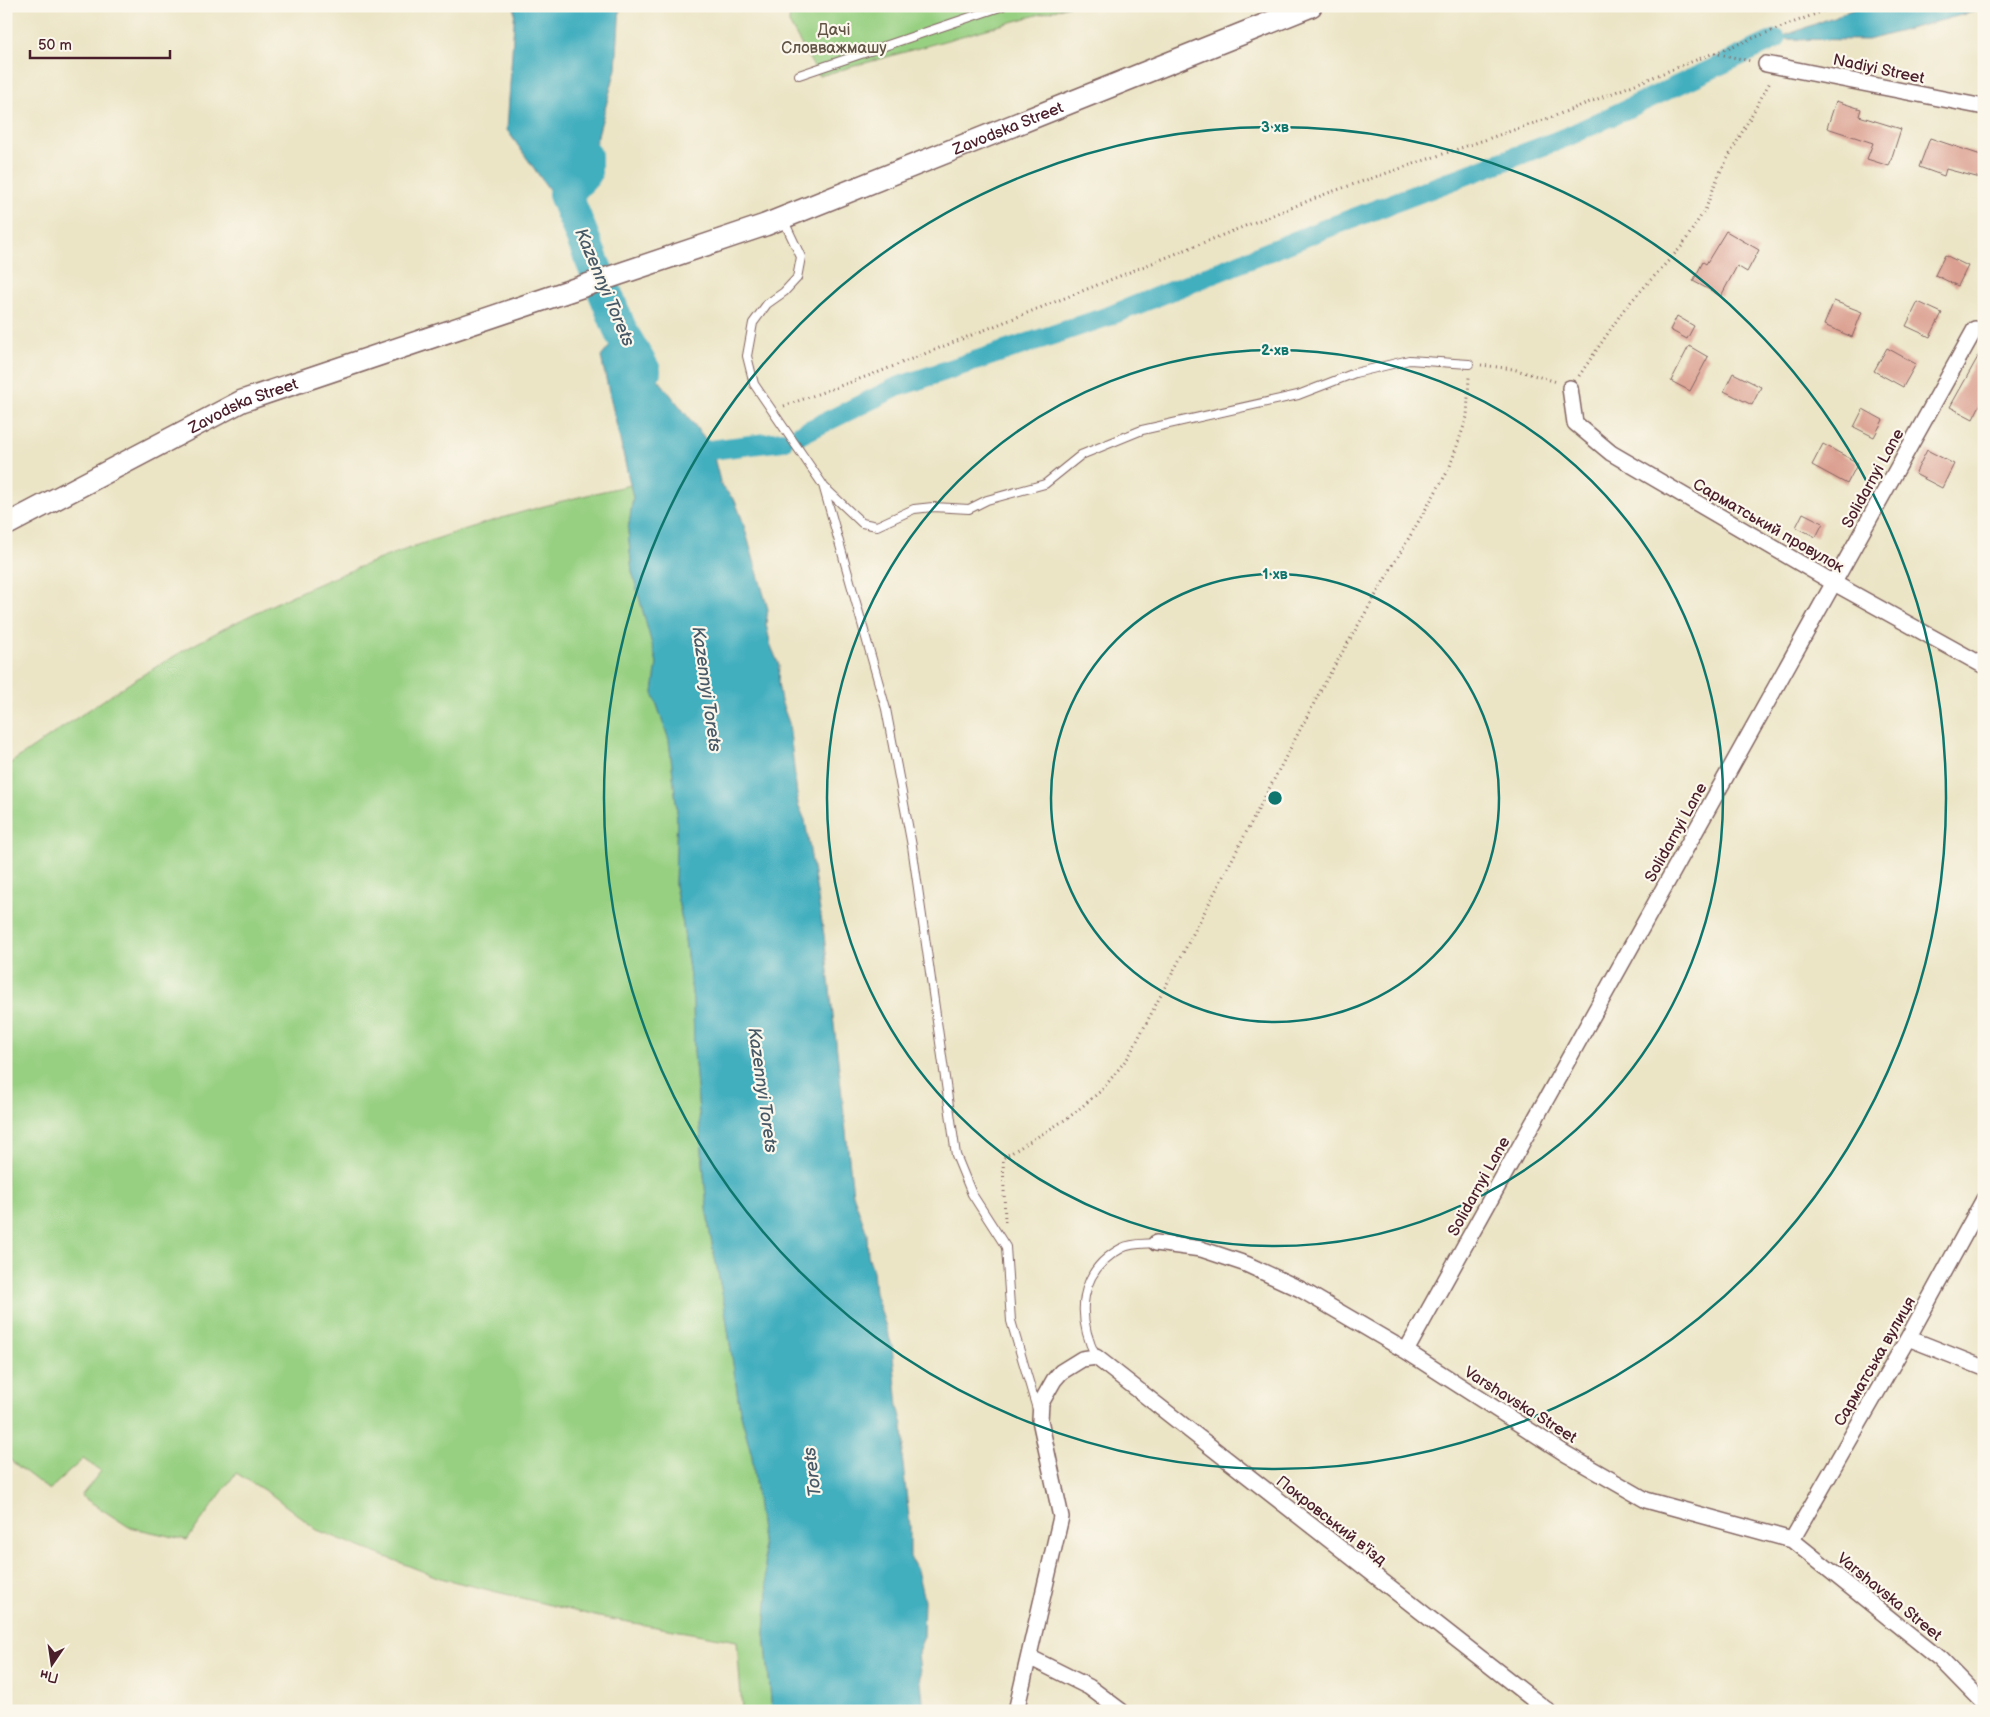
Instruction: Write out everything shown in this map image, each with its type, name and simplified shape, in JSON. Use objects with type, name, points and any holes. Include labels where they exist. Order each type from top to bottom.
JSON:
[{"type":"street","name":"Zavodska Street","points":[[6,525],[242,402],[783,219],[1311,6]]},
{"type":"street","name":"Nadiyi Street","points":[[1773,65],[1984,107]]},
{"type":"street","name":"Solidarnyi Lane","points":[[1406,1352],[1975,329]]},
{"type":"street","name":"Сарматський провулок","points":[[1570,388],[1574,423],[1611,453],[1834,583],[1984,666]]},
{"type":"street","name":"Сарматська вулиця","points":[[1792,1540],[1908,1338],[1984,1199]]},
{"type":"street","name":"Varshavska Street","points":[[1156,1243],[1201,1249],[1246,1264],[1300,1289],[1406,1352],[1566,1454],[1646,1500],[1792,1540],[1940,1660],[1984,1704]]},
{"type":"street","points":[[1908,1338],[1984,1368]]},
{"type":"street","points":[[1016,1711],[1061,1516],[1040,1420],[1041,1403],[1054,1380],[1077,1361],[1096,1357]]},
{"type":"street","name":"Покровський в'їзд","points":[[1096,1357],[1548,1711]]},
{"type":"street","points":[[1029,1657],[1089,1688],[1121,1711]]},
{"type":"lane","points":[[799,75],[1003,6]]},
{"type":"lane","points":[[783,219],[801,257],[797,278],[784,292],[766,304],[753,323],[747,356],[754,384],[774,410],[823,485],[862,523],[877,526],[914,509],[933,507],[968,509],[987,500],[1045,484],[1081,455],[1142,430],[1298,395],[1355,373],[1410,360],[1469,364]]},
{"type":"lane","points":[[823,485],[886,710],[912,846],[956,1155],[972,1194],[1006,1247],[1011,1321],[1040,1420]]},
{"type":"lane","name":"Varshavska Street","points":[[1096,1357],[1084,1326],[1083,1305],[1089,1278],[1103,1261],[1123,1247],[1156,1243]]},
{"type":"path","points":[[774,410],[879,372],[1328,193],[1552,117],[1836,6]]},
{"type":"path","points":[[1714,53],[1744,60]]},
{"type":"path","points":[[1006,1247],[1003,1158],[1068,1118],[1102,1090],[1128,1056],[1324,684],[1449,469],[1467,417],[1469,364],[1513,369],[1540,376],[1570,388],[1625,308],[1682,246],[1706,208],[1719,174],[1773,65]]},
{"type":"green space","name":"Дачі Словважмашу","points":[[790,6],[1069,6],[819,76],[789,23]]},
{"type":"green space","points":[[630,485],[633,497],[628,531],[632,571],[657,663],[653,693],[669,740],[677,810],[675,886],[683,925],[693,1000],[694,1051],[709,1228],[724,1303],[740,1411],[752,1456],[768,1591],[765,1633],[772,1711],[742,1711],[737,1641],[599,1617],[440,1578],[317,1530],[272,1495],[236,1473],[187,1540],[129,1527],[81,1496],[101,1471],[83,1459],[49,1490],[6,1457],[6,766],[164,662],[218,632],[331,578],[450,534],[570,499]]},
{"type":"water","points":[[515,6],[620,6],[616,69],[581,197],[550,191],[507,130]]},
{"type":"water","points":[[1862,6],[1984,6],[1984,9],[1868,40],[1776,39]]},
{"type":"water","name":"Torets","points":[[621,332],[711,446],[721,485],[735,501],[742,519],[768,609],[766,624],[771,646],[779,665],[778,683],[781,701],[789,723],[798,804],[805,820],[824,935],[853,1194],[867,1234],[868,1255],[873,1271],[875,1293],[892,1346],[898,1406],[903,1425],[904,1445],[902,1456],[910,1526],[910,1557],[917,1570],[924,1600],[923,1638],[918,1653],[924,1711],[772,1711],[765,1633],[768,1591],[752,1456],[740,1411],[724,1303],[709,1228],[694,1051],[693,1000],[683,925],[675,886],[677,810],[669,740],[653,693],[657,663],[632,571],[628,531],[633,497],[601,357]]},
{"type":"building","points":[[1836,101],[1861,109],[1859,116],[1901,129],[1889,166],[1867,159],[1873,143],[1827,128]]},
{"type":"building","points":[[1930,138],[1984,156],[1984,179],[1946,169],[1944,176],[1919,167]]},
{"type":"building","points":[[1726,231],[1759,250],[1747,272],[1737,266],[1721,296],[1693,281],[1703,262],[1706,264]]},
{"type":"building","points":[[1945,255],[1968,266],[1958,286],[1935,275]]},
{"type":"building","points":[[1834,301],[1862,312],[1852,337],[1824,325]]},
{"type":"building","points":[[1918,302],[1942,313],[1930,337],[1906,326]]},
{"type":"building","points":[[1677,316],[1694,326],[1687,339],[1670,330]]},
{"type":"building","points":[[1689,346],[1708,357],[1690,391],[1671,381]]},
{"type":"building","points":[[1984,346],[1984,397],[1973,419],[1950,407]]},
{"type":"building","points":[[1887,348],[1916,364],[1903,387],[1874,371]]},
{"type":"building","points":[[1733,373],[1761,387],[1752,405],[1724,391]]},
{"type":"building","points":[[1863,409],[1883,420],[1874,437],[1854,427]]},
{"type":"building","points":[[1823,444],[1858,463],[1847,484],[1812,465]]},
{"type":"building","points":[[1927,450],[1954,464],[1942,488],[1915,474]]},
{"type":"building","points":[[1803,513],[1823,523],[1816,537],[1796,527]]},
{"type":"waterway","points":[[799,435],[897,387],[1109,316],[1322,230],[1567,137],[1776,39]]},
{"type":"waterway","name":"Kazennyi Torets","points":[[585,156],[585,173],[565,194],[621,332],[644,371]]},
{"type":"waterway","points":[[686,453],[783,441]]}]
